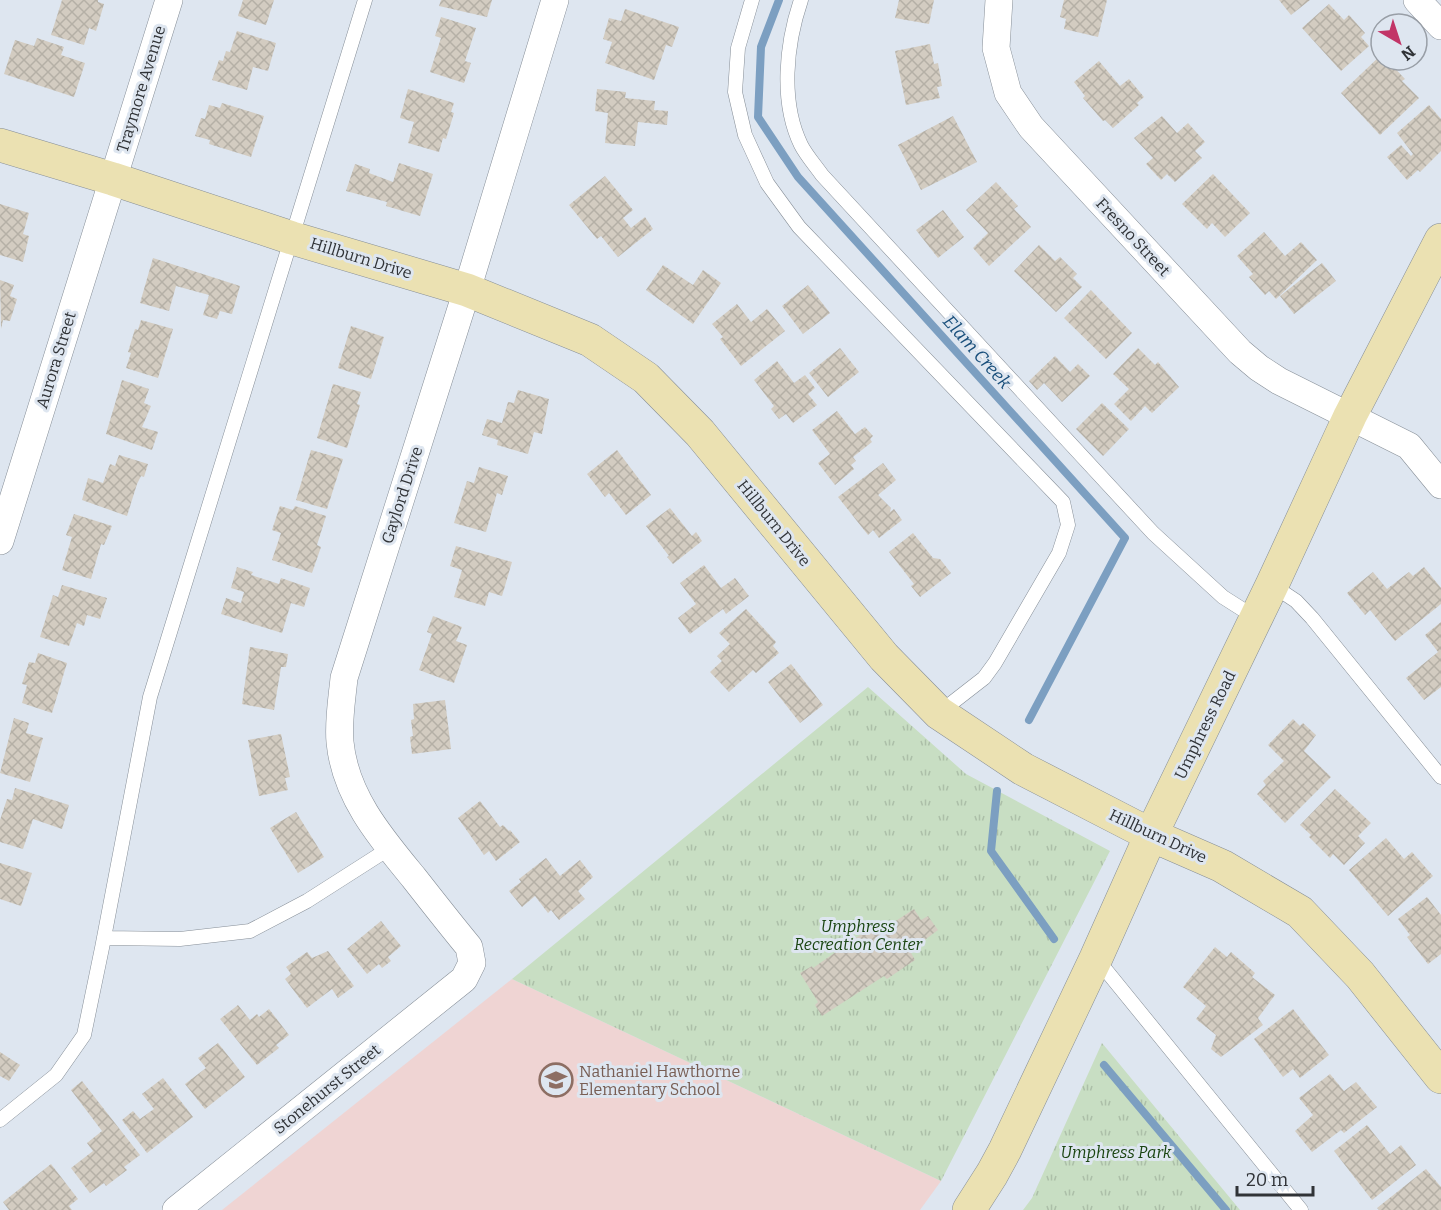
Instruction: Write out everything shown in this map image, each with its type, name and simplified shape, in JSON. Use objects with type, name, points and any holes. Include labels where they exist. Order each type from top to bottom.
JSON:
[{"type":"street","name":"Traymore Avenue","points":[[112,179],[169,0]]},
{"type":"street","name":"Gaylord Drive","points":[[472,963],[469,947],[390,849],[365,814],[349,780],[340,743],[340,711],[344,678],[555,0]]},
{"type":"street","name":"Fresno Street","points":[[999,0],[996,48],[1008,93],[1031,127],[1240,352],[1279,381],[1409,446],[1441,485]]},
{"type":"street","points":[[1417,0],[1441,26]]},
{"type":"street","name":"Hillburn Drive","points":[[0,145],[292,238],[466,290],[590,340],[646,378],[700,433],[884,657],[939,713],[1023,769],[1151,835],[1222,866],[1300,912],[1360,975],[1441,1077]]},
{"type":"street","name":"Aurora Street","points":[[0,541],[112,179]]},
{"type":"street","name":"Umphress Road","points":[[969,1210],[1005,1150],[1096,958],[1151,835],[1257,618],[1350,416],[1441,240]]},
{"type":"street","name":"Stonehurst Street","points":[[176,1210],[464,978],[472,963]]},
{"type":"lane","points":[[0,1120],[56,1075],[84,1035],[150,697],[365,0]]},
{"type":"lane","points":[[752,0],[738,48],[735,92],[745,135],[767,183],[800,227],[1063,502],[1068,525],[1059,553],[995,663],[984,678],[939,713]]},
{"type":"lane","points":[[801,0],[787,74],[790,111],[801,145],[822,175],[1153,533],[1223,597],[1257,618]]},
{"type":"lane","points":[[1272,585],[1296,601],[1312,618],[1441,777]]},
{"type":"lane","points":[[104,938],[180,939],[250,931],[307,901],[390,849]]},
{"type":"lane","points":[[1096,958],[1301,1210]]},
{"type":"shaded area","name":"Nathaniel Hawthorne Elementary School","points":[[512,979],[941,1181],[920,1210],[222,1210]]},
{"type":"green space","name":"Umphress Recreation Center","points":[[868,687],[966,774],[1110,851],[941,1181],[512,979]]},
{"type":"green space","name":"Umphress Park","points":[[1102,1043],[1240,1210],[1023,1210],[1032,1198]]},
{"type":"building","points":[[62,0],[98,0],[104,4],[96,31],[89,28],[84,45],[51,35]]},
{"type":"building","points":[[243,0],[274,0],[266,25],[238,16]]},
{"type":"building","points":[[441,0],[492,0],[487,17],[439,6]]},
{"type":"building","points":[[899,0],[934,0],[929,24],[895,18]]},
{"type":"building","points":[[1064,0],[1107,0],[1098,37],[1064,29],[1066,19],[1060,17]]},
{"type":"building","points":[[1279,0],[1310,0],[1291,15]]},
{"type":"building","points":[[1329,4],[1344,20],[1349,15],[1365,33],[1361,37],[1369,46],[1341,71],[1302,28]]},
{"type":"building","points":[[625,9],[679,27],[672,47],[666,45],[654,80],[605,63],[612,42],[603,39],[609,18],[621,21]]},
{"type":"building","points":[[441,17],[476,28],[465,61],[471,63],[464,83],[430,72],[441,38],[435,36]]},
{"type":"building","points":[[237,31],[276,43],[268,71],[253,67],[247,90],[212,80],[219,60],[223,61],[226,51],[230,52]]},
{"type":"building","points":[[37,38],[64,47],[61,55],[85,63],[74,97],[4,74],[15,40],[34,46]]},
{"type":"building","points":[[930,44],[934,64],[938,63],[942,86],[937,87],[940,98],[906,105],[895,51]]},
{"type":"building","points":[[1099,61],[1120,86],[1129,79],[1144,97],[1137,103],[1139,105],[1113,128],[1105,120],[1103,121],[1083,98],[1085,96],[1074,82]]},
{"type":"building","points":[[1369,66],[1369,72],[1398,72],[1405,79],[1402,81],[1419,98],[1380,135],[1341,93]]},
{"type":"building","points":[[408,89],[454,103],[451,112],[454,113],[446,139],[443,138],[439,152],[408,143],[414,122],[400,118]]},
{"type":"building","points":[[597,89],[626,92],[625,98],[655,101],[654,110],[668,111],[667,125],[638,122],[635,146],[605,143],[608,113],[595,111]]},
{"type":"building","points":[[222,103],[264,116],[251,157],[209,144],[210,140],[195,136],[201,118],[205,119],[209,105],[220,108]]},
{"type":"building","points":[[1429,105],[1441,119],[1441,151],[1420,172],[1418,170],[1407,180],[1387,157],[1401,145],[1411,156],[1413,154],[1397,133]]},
{"type":"building","points":[[953,116],[977,162],[921,190],[898,145]]},
{"type":"building","points":[[1162,116],[1177,133],[1188,123],[1205,142],[1195,151],[1202,158],[1175,182],[1167,174],[1161,180],[1146,164],[1153,158],[1134,138]]},
{"type":"building","points":[[399,163],[433,174],[420,216],[386,206],[387,202],[346,191],[355,164],[370,169],[369,173],[393,182]]},
{"type":"building","points":[[1213,174],[1250,213],[1225,237],[1212,223],[1207,229],[1182,204]]},
{"type":"building","points":[[605,176],[633,210],[623,218],[631,228],[645,217],[653,229],[618,257],[601,236],[597,239],[569,205]]},
{"type":"building","points":[[996,182],[1018,206],[1014,209],[1031,227],[989,266],[973,248],[988,233],[966,210]]},
{"type":"building","points":[[0,204],[29,213],[23,234],[29,236],[23,262],[0,255]]},
{"type":"building","points":[[943,210],[964,237],[938,258],[916,230]]},
{"type":"building","points":[[1264,232],[1285,256],[1301,242],[1317,260],[1276,299],[1269,291],[1265,295],[1249,277],[1253,274],[1237,256]]},
{"type":"building","points":[[1039,245],[1055,261],[1060,257],[1077,274],[1073,278],[1082,287],[1056,312],[1014,271]]},
{"type":"building","points":[[153,258],[240,286],[232,314],[220,311],[217,319],[203,315],[209,295],[176,286],[169,311],[140,303]]},
{"type":"building","points":[[1322,263],[1336,281],[1294,314],[1280,296]]},
{"type":"building","points":[[663,265],[693,285],[703,270],[721,283],[693,324],[646,290]]},
{"type":"building","points":[[0,280],[14,285],[10,296],[17,299],[10,321],[3,320],[1,329]]},
{"type":"building","points":[[808,285],[830,313],[803,334],[782,306]]},
{"type":"building","points":[[1091,290],[1132,333],[1106,359],[1064,318]]},
{"type":"building","points":[[737,304],[751,322],[767,309],[785,331],[741,366],[720,339],[723,337],[712,324]]},
{"type":"building","points":[[141,320],[173,329],[158,378],[126,368],[135,329],[138,330]]},
{"type":"building","points":[[351,326],[384,337],[371,379],[338,368]]},
{"type":"building","points":[[840,348],[859,372],[828,397],[809,373]]},
{"type":"building","points":[[1138,348],[1155,365],[1158,362],[1179,387],[1152,413],[1145,406],[1131,421],[1114,404],[1129,389],[1113,374]]},
{"type":"building","points":[[1055,356],[1070,372],[1078,364],[1090,376],[1062,402],[1044,383],[1037,390],[1029,381]]},
{"type":"building","points":[[777,361],[794,383],[805,375],[815,388],[808,394],[817,405],[793,423],[786,414],[779,419],[771,409],[774,406],[754,380]]},
{"type":"building","points":[[122,380],[149,389],[144,403],[151,406],[142,427],[158,432],[152,450],[106,434]]},
{"type":"building","points":[[333,384],[361,392],[357,404],[360,405],[347,448],[317,438]]},
{"type":"building","points":[[518,390],[549,399],[542,434],[534,432],[528,454],[497,445],[498,440],[482,435],[487,419],[502,423],[508,402],[514,403]]},
{"type":"building","points":[[1102,403],[1129,429],[1103,456],[1076,429]]},
{"type":"building","points":[[837,411],[855,434],[865,427],[873,436],[870,439],[872,442],[853,457],[856,461],[851,465],[854,469],[835,485],[818,463],[830,454],[812,430]]},
{"type":"building","points":[[311,450],[343,459],[327,509],[296,500]]},
{"type":"building","points":[[617,450],[651,495],[626,515],[609,493],[605,497],[587,474]]},
{"type":"building","points":[[119,455],[148,464],[144,477],[141,476],[137,484],[127,516],[82,500],[88,478],[103,483],[110,464],[115,466]]},
{"type":"building","points":[[883,463],[896,480],[878,495],[891,508],[890,512],[894,509],[902,520],[879,538],[873,530],[868,535],[838,497]]},
{"type":"building","points":[[479,467],[508,476],[502,495],[497,493],[486,532],[454,523],[467,481],[474,483]]},
{"type":"building","points":[[280,506],[293,510],[295,506],[326,516],[317,545],[321,547],[312,573],[272,560],[281,533],[272,530]]},
{"type":"building","points":[[670,508],[692,536],[696,532],[702,541],[673,564],[646,526]]},
{"type":"building","points":[[74,514],[112,526],[104,545],[101,544],[91,579],[62,570],[72,537],[66,535]]},
{"type":"building","points":[[913,533],[933,558],[940,559],[951,573],[920,597],[911,586],[914,584],[889,552]]},
{"type":"building","points":[[456,546],[512,562],[502,596],[489,592],[485,606],[454,597],[462,570],[450,566]]},
{"type":"building","points":[[704,565],[721,588],[735,578],[749,596],[726,614],[723,609],[690,634],[678,618],[696,604],[680,583]]},
{"type":"building","points":[[237,567],[253,572],[251,575],[279,584],[281,578],[310,588],[304,607],[291,603],[282,633],[221,614],[226,598],[241,603],[244,592],[231,588]]},
{"type":"building","points":[[1424,567],[1441,588],[1441,604],[1395,641],[1370,610],[1365,615],[1347,593],[1373,572],[1387,589],[1409,572],[1413,576]]},
{"type":"building","points":[[62,585],[107,598],[100,619],[87,615],[84,626],[77,623],[69,646],[40,637],[53,595],[58,597]]},
{"type":"building","points":[[746,609],[776,642],[773,646],[779,653],[756,673],[753,670],[729,692],[710,672],[722,661],[717,656],[730,644],[719,633]]},
{"type":"building","points":[[433,616],[462,627],[456,641],[467,645],[454,683],[419,670],[432,634],[427,632]]},
{"type":"building","points":[[1441,622],[1441,687],[1424,700],[1406,678],[1438,652],[1425,635]]},
{"type":"building","points":[[250,647],[288,654],[286,667],[281,667],[274,710],[242,704]]},
{"type":"building","points":[[38,653],[67,663],[52,713],[22,703],[27,685],[22,684],[29,662],[35,663]]},
{"type":"building","points":[[791,664],[823,705],[800,723],[768,682]]},
{"type":"building","points":[[445,700],[451,749],[412,754],[410,737],[413,736],[411,720],[414,719],[413,704]]},
{"type":"building","points":[[14,718],[29,723],[26,733],[43,738],[30,782],[0,773]]},
{"type":"building","points":[[1293,719],[1300,726],[1303,723],[1316,735],[1304,751],[1331,777],[1285,823],[1257,794],[1266,785],[1263,781],[1284,761],[1268,745]]},
{"type":"building","points":[[281,734],[290,777],[285,778],[288,790],[259,796],[248,740]]},
{"type":"building","points":[[15,788],[69,805],[62,829],[33,819],[23,849],[0,842],[0,820],[7,799],[12,800]]},
{"type":"building","points":[[1335,789],[1371,823],[1358,836],[1365,843],[1344,865],[1333,854],[1330,858],[1300,825]]},
{"type":"building","points":[[480,801],[500,827],[503,825],[510,830],[520,842],[496,861],[489,851],[484,855],[458,818]]},
{"type":"building","points":[[296,812],[324,857],[298,873],[270,828]]},
{"type":"building","points":[[1386,838],[1404,859],[1412,852],[1433,876],[1388,916],[1349,870]]},
{"type":"building","points":[[546,858],[560,876],[580,860],[593,877],[578,891],[585,899],[559,920],[551,910],[548,913],[535,896],[522,907],[509,891],[521,882],[519,879]]},
{"type":"building","points":[[0,863],[32,873],[21,906],[0,899]]},
{"type":"building","points":[[1427,897],[1441,915],[1441,954],[1428,964],[1407,937],[1410,935],[1398,919]]},
{"type":"building","points":[[914,909],[921,920],[928,916],[938,930],[910,951],[915,960],[887,979],[884,976],[822,1016],[815,1005],[818,1002],[800,973],[812,966],[813,968],[877,923],[882,930]]},
{"type":"building","points":[[381,921],[401,946],[388,957],[391,961],[382,968],[379,964],[367,974],[347,949]]},
{"type":"building","points":[[1215,947],[1227,957],[1231,952],[1255,973],[1252,977],[1275,995],[1258,1018],[1263,1025],[1221,1057],[1211,1049],[1216,1035],[1196,1019],[1206,1006],[1183,987]]},
{"type":"building","points":[[328,951],[354,986],[338,998],[332,989],[307,1008],[285,979],[291,974],[286,967],[307,952],[312,958]]},
{"type":"building","points":[[238,1005],[250,1020],[257,1014],[259,1017],[269,1009],[289,1035],[276,1045],[279,1048],[257,1065],[220,1019]]},
{"type":"building","points":[[1293,1009],[1329,1055],[1300,1078],[1293,1069],[1283,1077],[1254,1039]]},
{"type":"building","points":[[218,1043],[245,1077],[205,1109],[185,1084],[206,1068],[198,1058]]},
{"type":"building","points":[[0,1052],[20,1065],[9,1081],[0,1076]]},
{"type":"building","points":[[1330,1074],[1344,1091],[1356,1082],[1377,1107],[1344,1133],[1341,1130],[1312,1152],[1295,1131],[1313,1115],[1299,1098]]},
{"type":"building","points":[[163,1078],[193,1117],[147,1153],[122,1120],[133,1111],[140,1119],[154,1109],[142,1094]]},
{"type":"building","points":[[82,1081],[140,1155],[124,1167],[127,1170],[106,1186],[104,1183],[90,1193],[71,1168],[93,1151],[87,1143],[102,1131],[71,1090]]},
{"type":"building","points":[[1367,1125],[1390,1154],[1401,1145],[1416,1165],[1372,1200],[1334,1151]]},
{"type":"building","points":[[51,1164],[78,1199],[69,1206],[72,1210],[9,1210],[3,1202]]},
{"type":"building","points":[[1426,1169],[1441,1187],[1441,1210],[1379,1210],[1377,1208]]},
{"type":"waterway","name":"Elam Creek","points":[[779,0],[761,47],[758,117],[798,177],[1125,538],[1029,720]]},
{"type":"waterway","name":"Elam Creek","points":[[997,791],[991,851],[1054,939]]},
{"type":"waterway","name":"Elam Creek","points":[[1104,1065],[1226,1210]]},
{"type":"place","name":"Nathaniel Hawthorne Elementary School","points":[[556,1080]]}]
